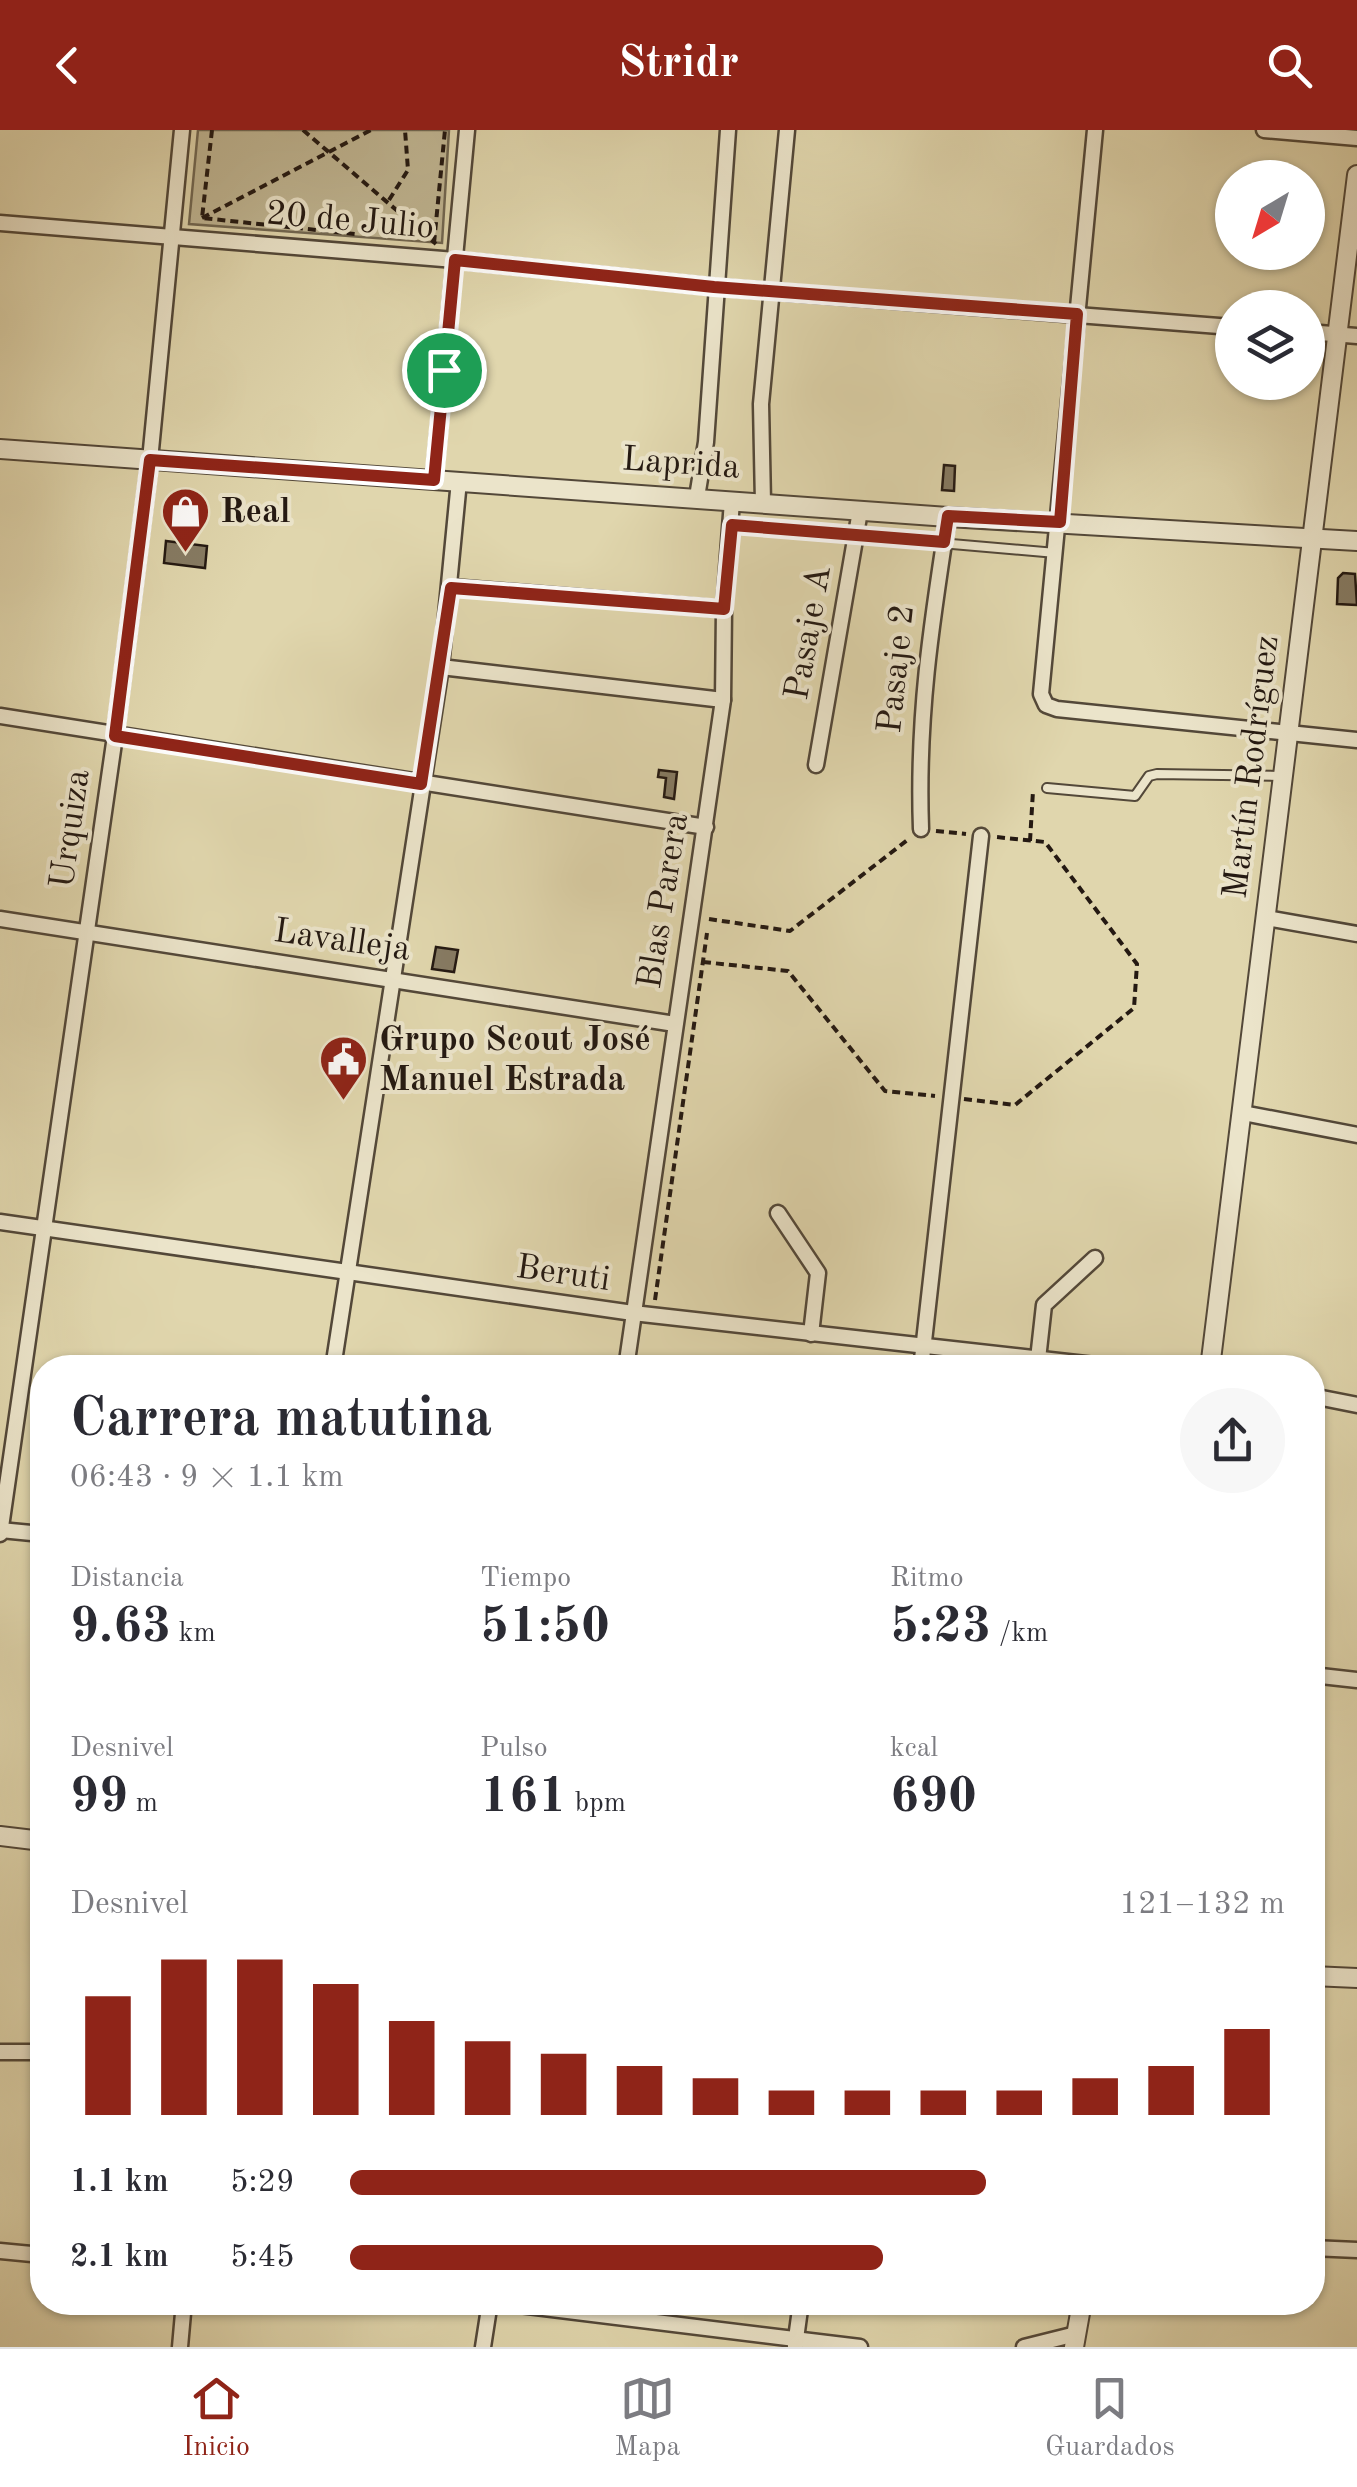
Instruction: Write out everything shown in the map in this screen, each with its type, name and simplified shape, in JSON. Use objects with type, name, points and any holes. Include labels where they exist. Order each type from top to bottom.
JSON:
[{"type":"street","name":"Urquiza","points":[[0,1531],[115,736],[150,460],[182,130]]},
{"type":"street","points":[[434,480],[467,130]]},
{"type":"street","points":[[696,498],[706,442],[728,130]]},
{"type":"street","points":[[763,503],[761,404],[787,130]]},
{"type":"street","points":[[1094,130],[1060,522],[1040,694],[1046,704],[1056,709],[1357,740]]},
{"type":"street","points":[[1264,130],[1357,138]]},
{"type":"street","name":"Martín Rodríguez","points":[[1212,1355],[1313,538],[1348,335],[1357,174]]},
{"type":"street","name":"20 de Julio","points":[[0,223],[455,260],[714,287],[1215,325]]},
{"type":"street","name":"Laprida","points":[[0,449],[1357,541]]},
{"type":"street","points":[[335,1355],[441,667],[460,482]]},
{"type":"street","name":"Blas Parera","points":[[628,1355],[723,700],[724,609],[732,501]]},
{"type":"street","name":"Pasaje A","points":[[816,766],[860,510]]},
{"type":"street","name":"Pasaje 2","points":[[921,829],[918,741],[948,516]]},
{"type":"street","points":[[451,588],[724,609]]},
{"type":"street","points":[[441,667],[723,700]]},
{"type":"street","points":[[0,716],[706,827]]},
{"type":"street","points":[[922,1355],[981,836]]},
{"type":"street","points":[[1267,918],[1357,934]]},
{"type":"street","name":"Lavalleja","points":[[0,919],[675,1024]]},
{"type":"street","points":[[1243,1113],[1357,1135]]},
{"type":"street","points":[[778,1213],[818,1272],[811,1334]]},
{"type":"street","name":"Beruti","points":[[0,1222],[346,1275],[1000,1355]]},
{"type":"street","points":[[1038,1355],[1044,1305],[1095,1258]]},
{"type":"street","points":[[1325,1399],[1357,1405]]},
{"type":"street","points":[[0,1531],[30,1533]]},
{"type":"street","points":[[1325,1676],[1357,1680]]},
{"type":"street","points":[[0,1836],[30,1840]]},
{"type":"street","points":[[1325,1977],[1357,1978]]},
{"type":"street","points":[[0,2052],[30,2052]]},
{"type":"street","points":[[1325,2249],[1357,2250]]},
{"type":"street","points":[[0,2251],[30,2255]]},
{"type":"street","points":[[180,2347],[183,2315]]},
{"type":"street","points":[[483,2347],[489,2315]]},
{"type":"street","points":[[588,2315],[795,2343],[860,2347]]},
{"type":"street","points":[[795,2343],[799,2315]]},
{"type":"street","points":[[1024,2347],[1076,2341],[1080,2315]]},
{"type":"lane","points":[[732,525],[1056,554]]},
{"type":"lane","points":[[1047,788],[1135,796],[1149,776],[1157,774],[1284,776]]},
{"type":"path","points":[[196,238],[202,218],[212,130]]},
{"type":"path","points":[[303,130],[455,260]]},
{"type":"path","points":[[202,218],[332,154],[371,130]]},
{"type":"path","points":[[388,200],[408,170],[406,130]]},
{"type":"path","points":[[436,243],[445,130]]},
{"type":"path","points":[[202,218],[358,235]]},
{"type":"path","points":[[416,241],[436,243]]},
{"type":"path","points":[[1030,841],[1034,789]]},
{"type":"path","points":[[655,1300],[709,919],[790,931],[921,829],[1045,842],[1137,964],[1134,1008],[1015,1105],[884,1090],[788,971],[703,962]]},
{"type":"shaded area","points":[[198,130],[449,130],[442,243],[189,224]]},
{"type":"building","points":[[944,465],[955,466],[954,491],[942,490]]},
{"type":"building","name":"Real","points":[[166,541],[207,546],[205,568],[164,563]]},
{"type":"building","points":[[1343,573],[1355,574],[1357,605],[1337,604],[1338,578]]},
{"type":"building","points":[[659,770],[677,772],[674,799],[664,797],[666,778],[658,777]]},
{"type":"building","points":[[436,947],[458,950],[454,972],[432,969]]},
{"type":"place","name":"Real","points":[[185,554]]},
{"type":"place","name":"Grupo Scout José Manuel Estrada","points":[[344,1102]]},
{"type":"route","points":[[455,260],[714,287],[1077,314],[1060,522],[948,516],[944,542],[732,525],[724,609],[451,588],[421,784],[115,736],[150,460],[434,480],[444,370],[455,260]]}]
